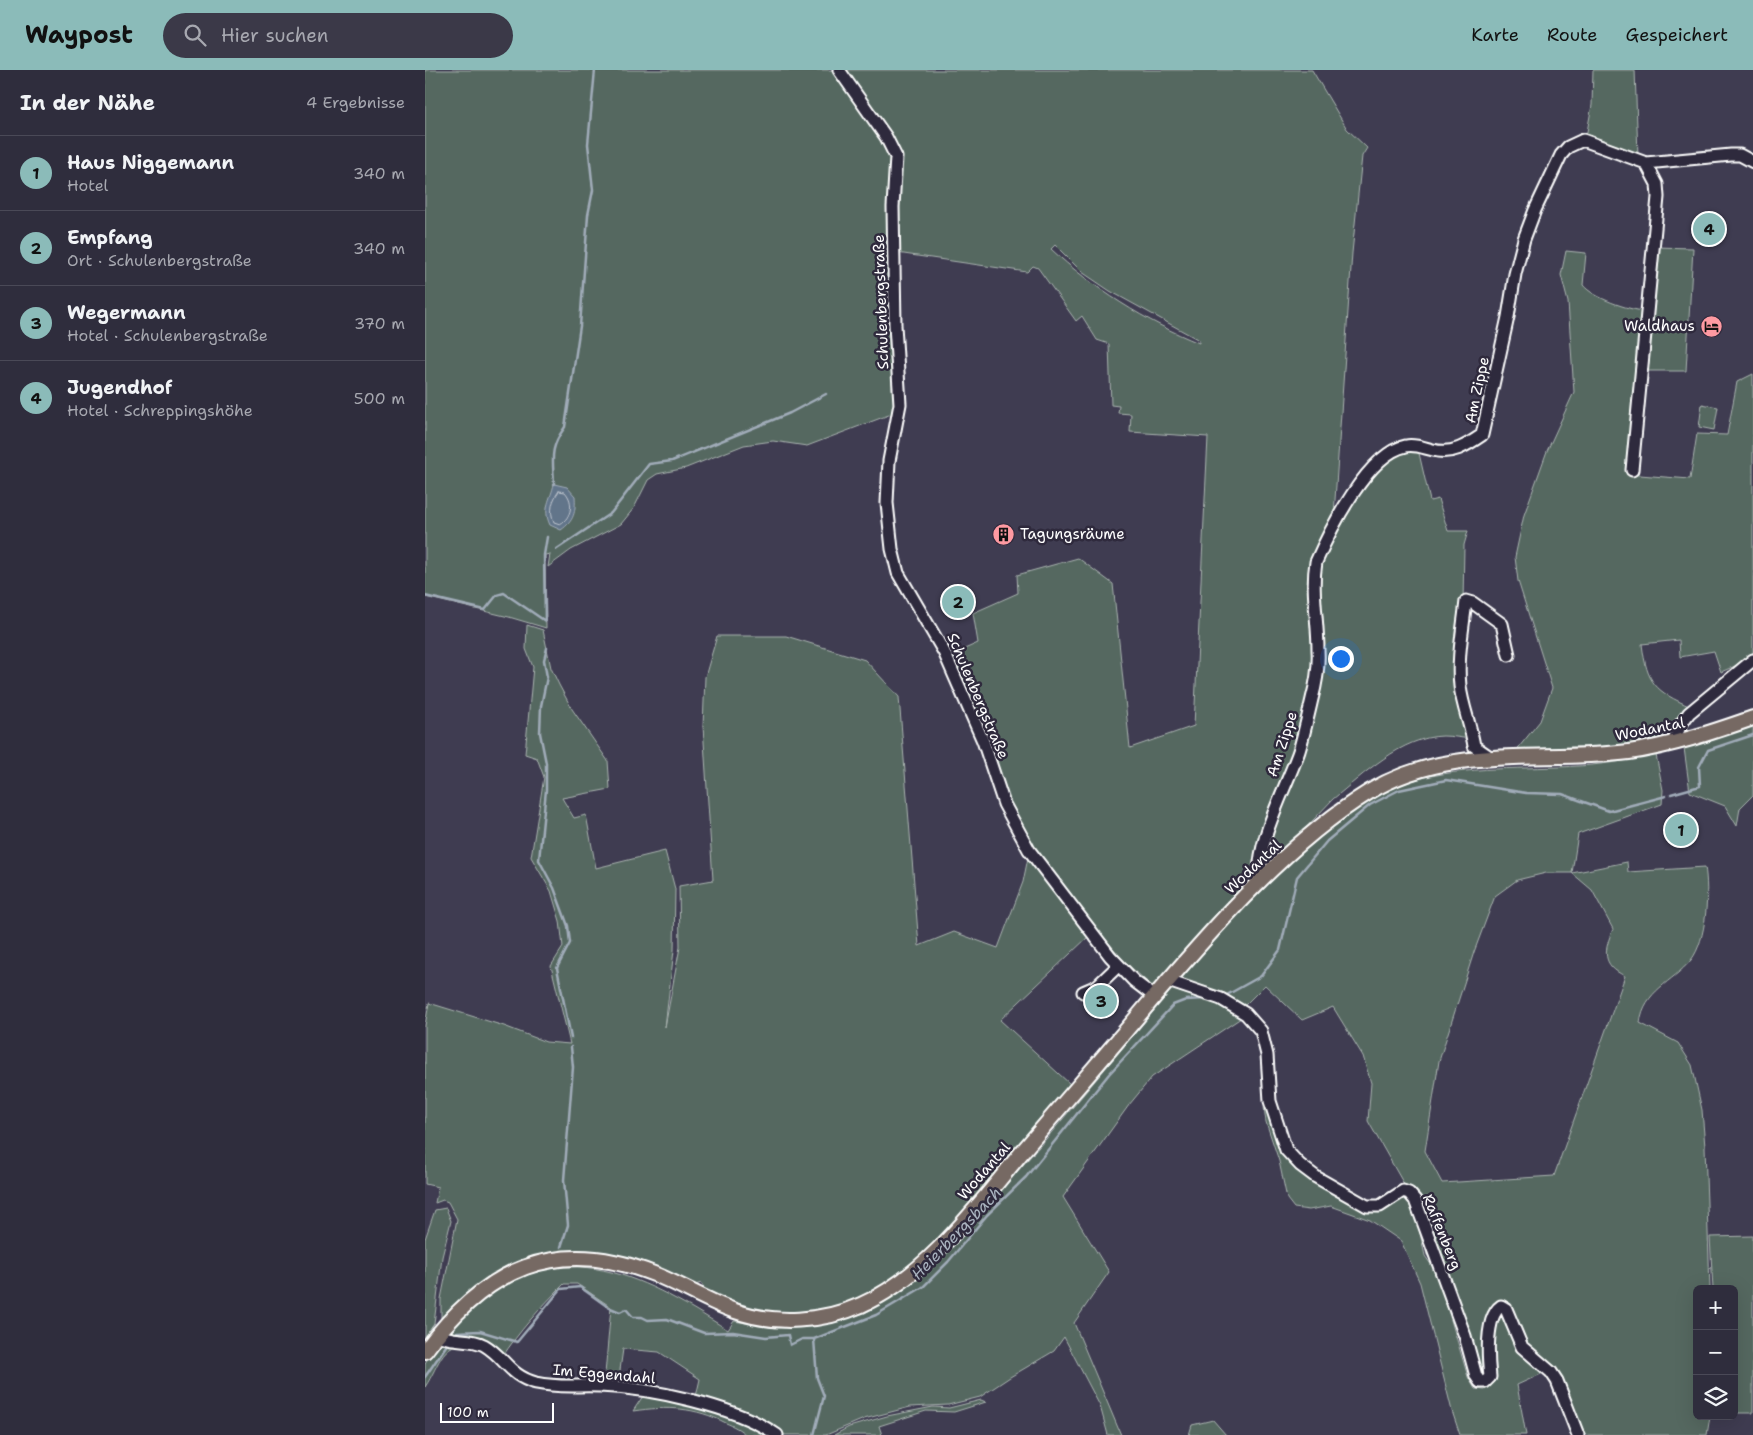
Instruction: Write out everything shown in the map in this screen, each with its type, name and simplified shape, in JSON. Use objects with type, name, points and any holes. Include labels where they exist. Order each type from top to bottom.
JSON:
[{"type":"main road","name":"Wodantal","points":[[425,1351],[437,1334],[465,1304],[497,1280],[522,1267],[560,1257],[586,1257],[619,1262],[653,1273],[733,1310],[765,1318],[815,1318],[847,1311],[863,1304],[902,1281],[946,1240],[1168,980],[1260,882],[1333,818],[1370,792],[1419,770],[1451,762],[1490,757],[1592,755],[1630,752],[1673,743],[1753,718]]},
{"type":"street","name":"Schulenbergstraße","points":[[839,70],[886,137],[896,157],[893,207],[895,325],[900,404],[889,461],[887,503],[895,561],[902,579],[944,652],[983,741],[1004,804],[1013,823],[1047,876],[1118,966],[1155,997]]},
{"type":"street","name":"Am Zippe","points":[[1260,882],[1258,870],[1266,840],[1299,752],[1313,698],[1319,652],[1313,578],[1316,562],[1325,542],[1362,478],[1397,450],[1413,446],[1449,452],[1463,448],[1482,435],[1524,239],[1535,210],[1565,151],[1575,143],[1589,141],[1647,163],[1731,155],[1740,155],[1753,162]]},
{"type":"street","points":[[1633,470],[1658,197],[1657,184],[1647,163]]},
{"type":"street","points":[[1490,757],[1474,746],[1471,723],[1460,688],[1459,667],[1466,601],[1473,603],[1502,624],[1509,655]]},
{"type":"street","points":[[1673,743],[1681,724],[1689,713],[1753,660]]},
{"type":"street","points":[[1083,992],[1097,986],[1118,966]]},
{"type":"street","name":"Raffenberg","points":[[1168,980],[1173,984],[1221,999],[1246,1014],[1261,1031],[1267,1055],[1267,1083],[1271,1107],[1286,1150],[1300,1165],[1316,1177],[1367,1206],[1379,1206],[1403,1192],[1409,1194],[1415,1200],[1465,1336],[1475,1376],[1481,1382],[1485,1382],[1490,1377],[1488,1358],[1489,1332],[1497,1308],[1501,1306],[1506,1309],[1525,1352],[1553,1374],[1578,1435]]},
{"type":"street","name":"Im Eggendahl","points":[[437,1334],[452,1340],[472,1341],[483,1345],[514,1374],[535,1382],[567,1388],[599,1386],[667,1395],[742,1417],[777,1435]]},
{"type":"green space","points":[[425,70],[1312,70],[1347,129],[1367,148],[1362,156],[1352,253],[1333,529],[1364,479],[1396,453],[1418,449],[1430,501],[1438,499],[1448,531],[1468,531],[1464,545],[1463,603],[1456,667],[1471,739],[1443,736],[1427,738],[1398,750],[1370,768],[1333,799],[1154,988],[1123,960],[1030,848],[1015,821],[949,656],[978,643],[973,613],[1018,593],[1017,575],[1078,558],[1113,584],[1130,748],[1194,726],[1208,437],[1130,432],[1131,414],[1118,413],[1119,406],[1111,405],[1109,344],[1097,340],[1082,316],[1076,321],[1038,268],[1033,266],[1027,272],[890,252],[898,387],[894,413],[807,446],[773,441],[744,445],[686,468],[657,474],[648,480],[634,508],[621,524],[571,550],[548,567],[550,554],[545,555],[546,628],[425,597]],"holes":[[[1055,245],[1082,272],[1110,291],[1199,340],[1199,343],[1160,325],[1121,303],[1084,277],[1051,249]]]},
{"type":"green space","points":[[1593,70],[1635,70],[1638,156],[1586,137],[1592,105]]},
{"type":"green space","points":[[1655,247],[1693,248],[1686,371],[1645,371]]},
{"type":"green space","points":[[1566,251],[1586,253],[1583,285],[1588,290],[1603,299],[1645,311],[1627,474],[1690,479],[1697,434],[1727,435],[1737,382],[1753,374],[1753,652],[1742,663],[1721,672],[1714,651],[1680,657],[1679,640],[1642,644],[1647,668],[1655,684],[1661,691],[1691,707],[1658,740],[1610,749],[1515,752],[1540,721],[1552,688],[1518,581],[1515,557],[1524,515],[1547,451],[1574,392],[1568,302],[1561,275]]},
{"type":"green space","points":[[1702,404],[1718,407],[1714,430],[1699,427]]},
{"type":"green space","points":[[527,625],[543,630],[551,668],[559,685],[572,709],[608,761],[610,789],[562,798],[574,818],[586,815],[596,868],[665,851],[675,889],[674,950],[665,1027],[680,947],[679,886],[713,880],[703,726],[705,677],[717,636],[786,636],[865,660],[899,697],[919,946],[954,932],[998,948],[1023,882],[1029,853],[1048,883],[1088,937],[1000,1020],[1070,1084],[953,1225],[906,1271],[860,1300],[815,1313],[771,1316],[709,1296],[701,1283],[693,1286],[637,1261],[600,1252],[581,1250],[561,1251],[520,1261],[487,1281],[441,1320],[441,1299],[457,1219],[448,1202],[443,1200],[435,1203],[438,1187],[425,1184],[425,1026],[429,1003],[504,1026],[546,1042],[570,1044],[551,966],[563,947],[560,921],[551,891],[531,857],[544,777],[537,758],[525,754],[533,667],[526,649]]},
{"type":"green space","points":[[1753,725],[1753,795],[1740,808],[1737,826],[1725,806],[1690,792],[1684,748]]},
{"type":"green space","points":[[1656,755],[1663,790],[1662,804],[1578,834],[1572,873],[1627,862],[1628,872],[1705,867],[1707,902],[1701,940],[1691,960],[1647,1002],[1640,1023],[1678,1043],[1692,1065],[1702,1110],[1710,1285],[1693,1285],[1693,1420],[1709,1420],[1707,1435],[1580,1435],[1559,1373],[1528,1349],[1509,1306],[1498,1300],[1486,1327],[1485,1373],[1482,1374],[1439,1271],[1427,1255],[1420,1223],[1405,1186],[1368,1121],[1371,1083],[1363,1056],[1333,1007],[1302,1020],[1265,985],[1243,1007],[1180,983],[1180,979],[1230,924],[1291,862],[1358,809],[1391,790],[1422,778],[1464,771],[1592,765]],"holes":[[[1546,873],[1572,873],[1592,890],[1613,929],[1607,950],[1608,962],[1617,972],[1625,976],[1554,1176],[1442,1183],[1425,1151],[1439,1061],[1474,952],[1495,896],[1517,880]]]},
{"type":"green space","points":[[1173,988],[1201,994],[1244,1016],[1152,1077],[1129,1105],[1063,1197],[1109,1272],[1074,1323],[1121,1435],[1108,1435],[1100,1406],[1064,1337],[1054,1351],[980,1397],[948,1405],[910,1407],[864,1419],[826,1435],[779,1435],[695,1401],[700,1379],[659,1352],[623,1349],[620,1370],[623,1385],[604,1385],[611,1307],[577,1284],[564,1284],[530,1320],[501,1359],[493,1353],[477,1347],[465,1344],[456,1345],[443,1354],[425,1387],[425,1364],[427,1360],[442,1340],[464,1317],[498,1290],[531,1274],[563,1267],[596,1269],[628,1277],[661,1291],[728,1330],[734,1321],[776,1328],[826,1324],[865,1313],[902,1291],[940,1259],[1046,1139]]},
{"type":"green space","points":[[1267,1100],[1285,1151],[1373,1210],[1408,1193],[1418,1224],[1425,1256],[1437,1273],[1468,1377],[1475,1389],[1485,1390],[1496,1381],[1493,1365],[1494,1334],[1498,1318],[1501,1316],[1526,1350],[1550,1370],[1517,1385],[1526,1435],[1460,1435],[1452,1411],[1420,1283],[1401,1241],[1370,1220],[1331,1206],[1309,1210],[1294,1208],[1287,1199],[1279,1161],[1266,1122],[1264,1107]]},
{"type":"green space","points":[[446,1208],[451,1221],[442,1257],[434,1324],[425,1337],[425,1239],[435,1210]]},
{"type":"green space","points":[[1753,1236],[1753,1413],[1738,1413],[1738,1285],[1713,1285],[1710,1237]]},
{"type":"green space","points":[[645,1393],[704,1406],[772,1435],[746,1435],[714,1418],[681,1409],[633,1411]]},
{"type":"green space","points":[[981,1400],[986,1402],[954,1412],[926,1411],[879,1426],[882,1435],[834,1435],[849,1427],[887,1416],[933,1407],[949,1408]]},
{"type":"green space","points":[[1213,1420],[1226,1435],[1189,1435],[1192,1425]]},
{"type":"water","points":[[554,484],[567,487],[575,496],[573,516],[569,523],[561,530],[550,525],[547,514]]},
{"type":"waterway","points":[[554,484],[553,454],[556,442],[565,427],[580,326],[588,215],[593,190],[588,144],[595,70]]},
{"type":"waterway","points":[[557,549],[611,513],[649,464],[672,461],[790,413],[826,394]]},
{"type":"waterway","points":[[545,621],[544,555],[547,537]]},
{"type":"waterway","points":[[425,596],[485,610],[497,595],[504,593],[545,621]]},
{"type":"waterway","points":[[547,648],[544,660],[547,677],[541,706],[540,733],[546,763],[546,790],[539,860],[554,888],[568,926],[570,943],[557,968],[571,1038]]},
{"type":"waterway","name":"Heierbergsbach","points":[[1671,794],[1700,786],[1699,767],[1708,750],[1753,735]]},
{"type":"waterway","name":"Heierbergsbach","points":[[1225,996],[1261,976],[1280,950],[1297,877],[1327,841],[1370,805],[1399,790],[1446,780],[1526,793],[1562,794],[1609,811],[1666,796]]},
{"type":"waterway","name":"Heierbergsbach","points":[[457,1332],[480,1331],[517,1342],[561,1289],[580,1287],[608,1307],[620,1312],[626,1309],[633,1317],[642,1317],[648,1320],[667,1319],[704,1333],[733,1332],[766,1337],[788,1335],[790,1345],[802,1339],[814,1339],[876,1315],[923,1287],[948,1262],[987,1215],[1026,1177],[1109,1074],[1173,1005],[1186,1000],[1206,999]]},
{"type":"waterway","points":[[561,1247],[568,1225],[564,1180],[573,1067],[571,1047]]},
{"type":"waterway","points":[[814,1339],[817,1378],[824,1396],[814,1435]]},
{"type":"waterway","name":"Heierbergsbach","points":[[425,1377],[448,1343]]},
{"type":"place","name":"Jugendhof","points":[[1709,229]]},
{"type":"place","name":"Waldhaus","points":[[1711,326]]},
{"type":"place","name":"Tagungsräume","points":[[1004,534]]},
{"type":"place","name":"Empfang","points":[[958,602]]},
{"type":"place","name":"Haus Niggemann","points":[[1681,830]]},
{"type":"place","name":"Wegermann","points":[[1101,1001]]}]
